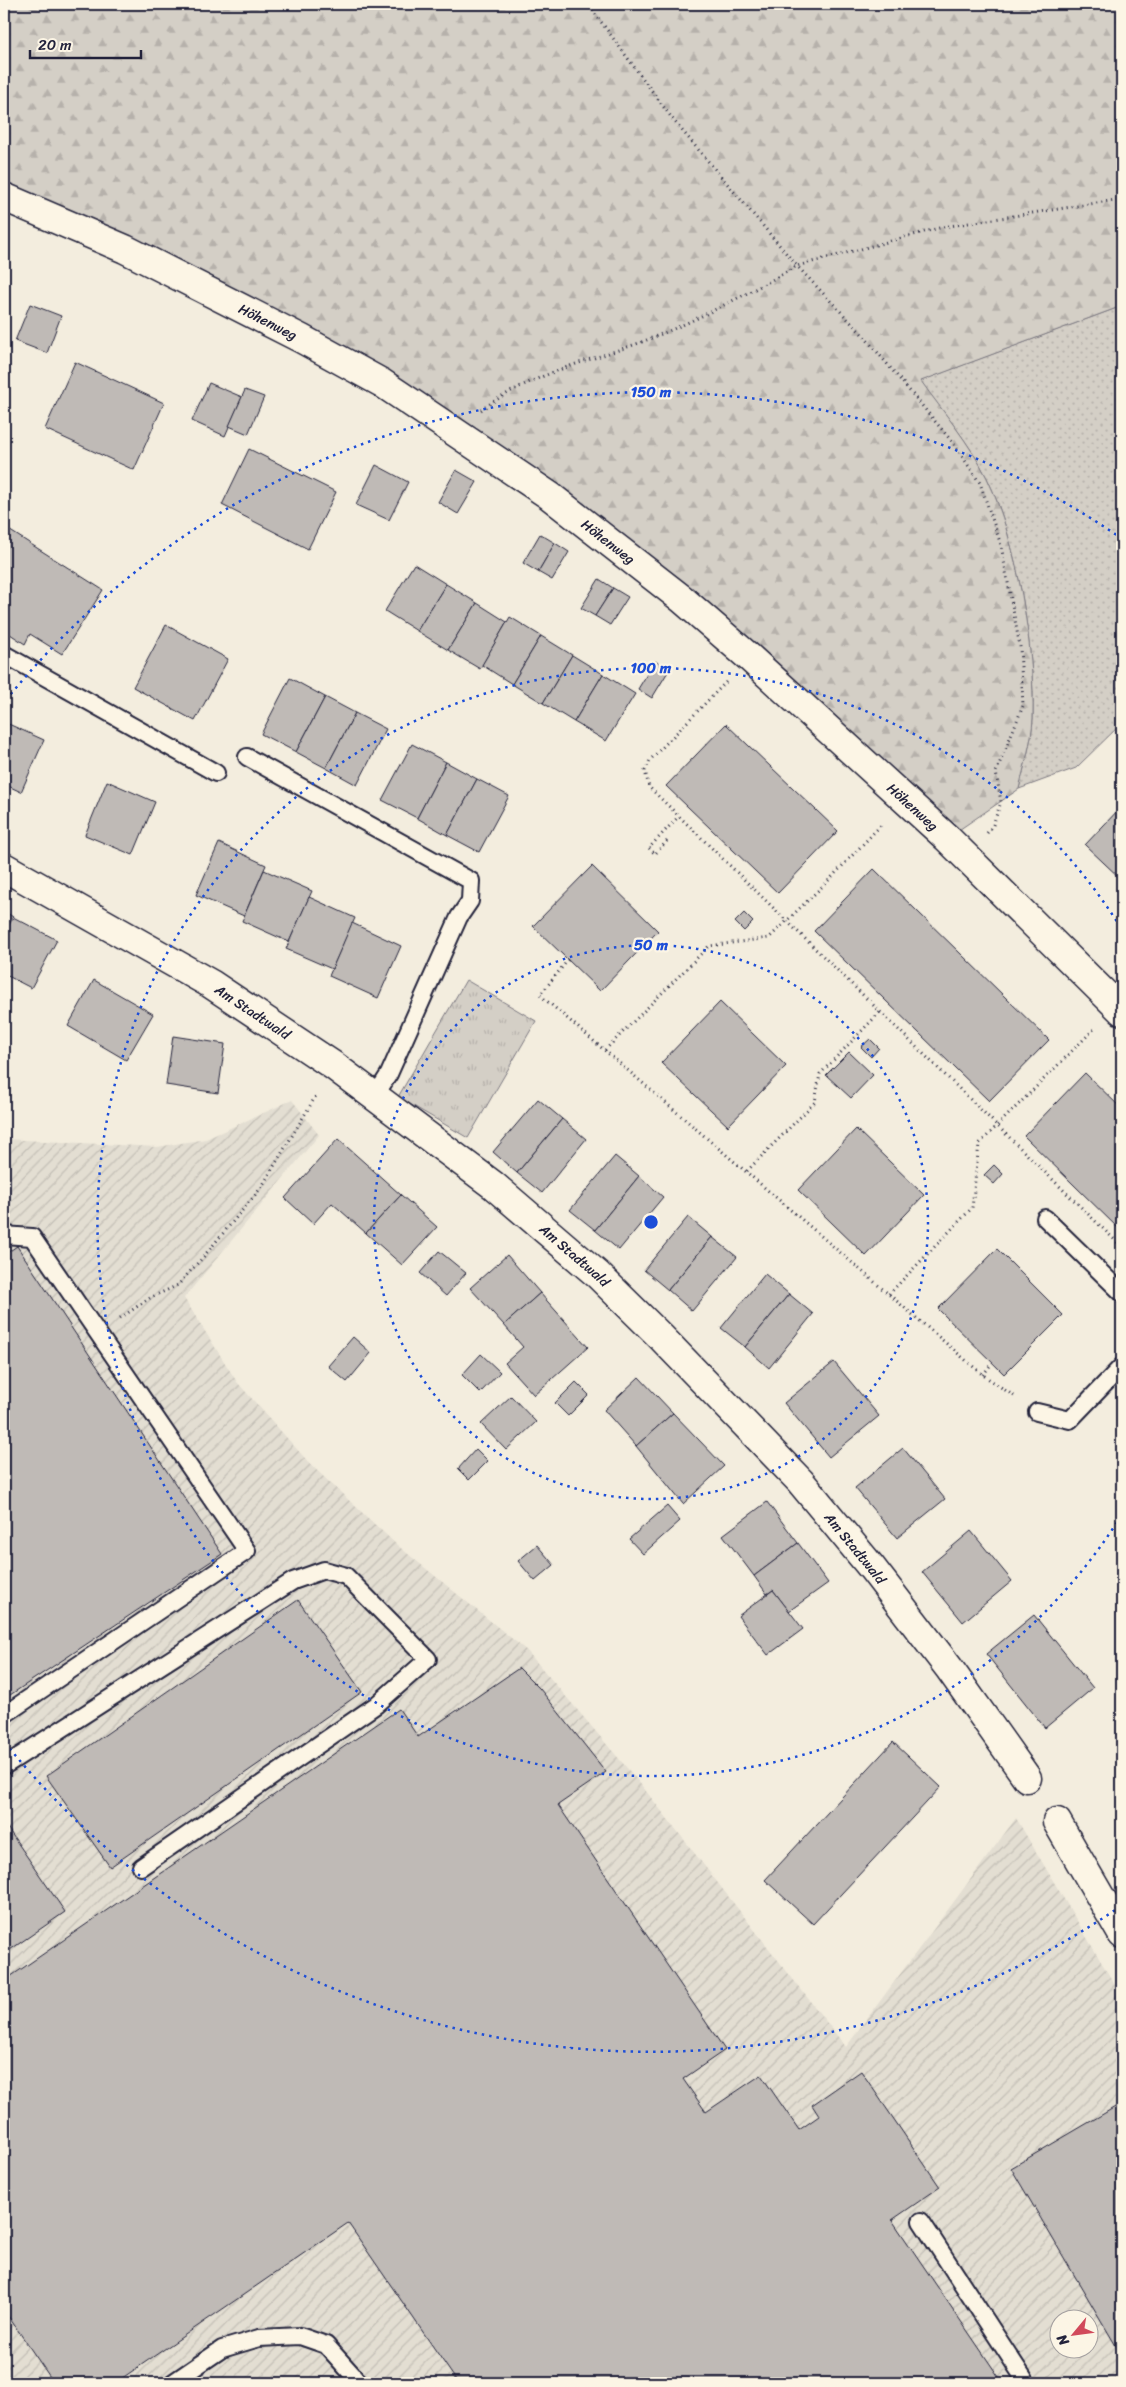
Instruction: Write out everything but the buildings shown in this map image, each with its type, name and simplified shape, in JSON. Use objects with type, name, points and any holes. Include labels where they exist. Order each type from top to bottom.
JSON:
[{"type":"street","name":"Höhenweg","points":[[4,197],[125,249],[229,300],[382,383],[550,496],[682,599],[750,658],[967,858],[1120,1008]]},
{"type":"street","name":"Am Stadtwald","points":[[4,867],[211,984],[334,1066],[493,1185],[598,1275],[800,1481],[872,1568],[949,1668],[1027,1778]]},
{"type":"street","points":[[1057,1822],[1122,1934]]},
{"type":"lane","points":[[4,654],[216,773]]},
{"type":"lane","points":[[247,756],[471,881],[470,901],[459,916],[389,1074],[375,1096]]},
{"type":"lane","points":[[1044,1218],[1122,1294]]},
{"type":"lane","points":[[4,1235],[32,1237],[96,1334],[247,1551],[4,1715]]},
{"type":"lane","points":[[1037,1412],[1070,1420],[1122,1366]]},
{"type":"lane","points":[[4,1766],[293,1582],[324,1570],[346,1576],[428,1658],[376,1704],[141,1868]]},
{"type":"lane","points":[[921,2221],[1027,2383]]},
{"type":"lane","points":[[172,2383],[222,2350],[259,2338],[300,2336],[326,2345],[360,2383]]},
{"type":"path","points":[[588,4],[674,121],[797,266],[864,335],[954,444],[980,484],[1001,545],[1020,648],[1023,706],[996,772],[1001,802],[993,826],[967,858]]},
{"type":"path","points":[[454,430],[492,402],[538,377],[638,343],[710,314],[797,266],[944,227],[1122,199]]},
{"type":"path","points":[[750,658],[646,767],[645,776],[649,786],[1122,1247]]},
{"type":"path","points":[[605,1050],[709,946],[768,938],[787,922],[904,801]]},
{"type":"path","points":[[667,841],[654,854],[649,848],[679,816]]},
{"type":"path","points":[[568,960],[540,995],[983,1375],[1037,1412]]},
{"type":"path","points":[[889,1294],[972,1208],[979,1144],[1120,1008]]},
{"type":"path","points":[[747,1171],[815,1102],[820,1074],[881,1011]]},
{"type":"path","points":[[96,1334],[150,1298],[178,1285],[261,1188],[334,1066]]},
{"type":"path","points":[[983,1375],[992,1363]]},
{"type":"shaded area","points":[[292,1100],[319,1135],[184,1298],[237,1382],[311,1465],[397,1545],[527,1651],[638,1781],[846,2047],[1016,1818],[1122,1997],[1122,2383],[4,2383],[4,1139],[157,1147],[206,1139]]},
{"type":"green space","points":[[4,4],[1122,4],[1122,306],[921,381],[964,440],[987,478],[998,503],[1015,563],[1027,628],[1033,690],[1031,736],[1019,789],[947,838],[861,759],[454,430],[4,197]]},
{"type":"green space","points":[[1122,306],[1122,723],[1076,768],[1019,789],[1031,736],[1033,691],[1027,628],[1015,563],[998,503],[987,478],[964,440],[920,381]]},
{"type":"green space","points":[[466,980],[536,1021],[468,1138],[398,1097]]}]
